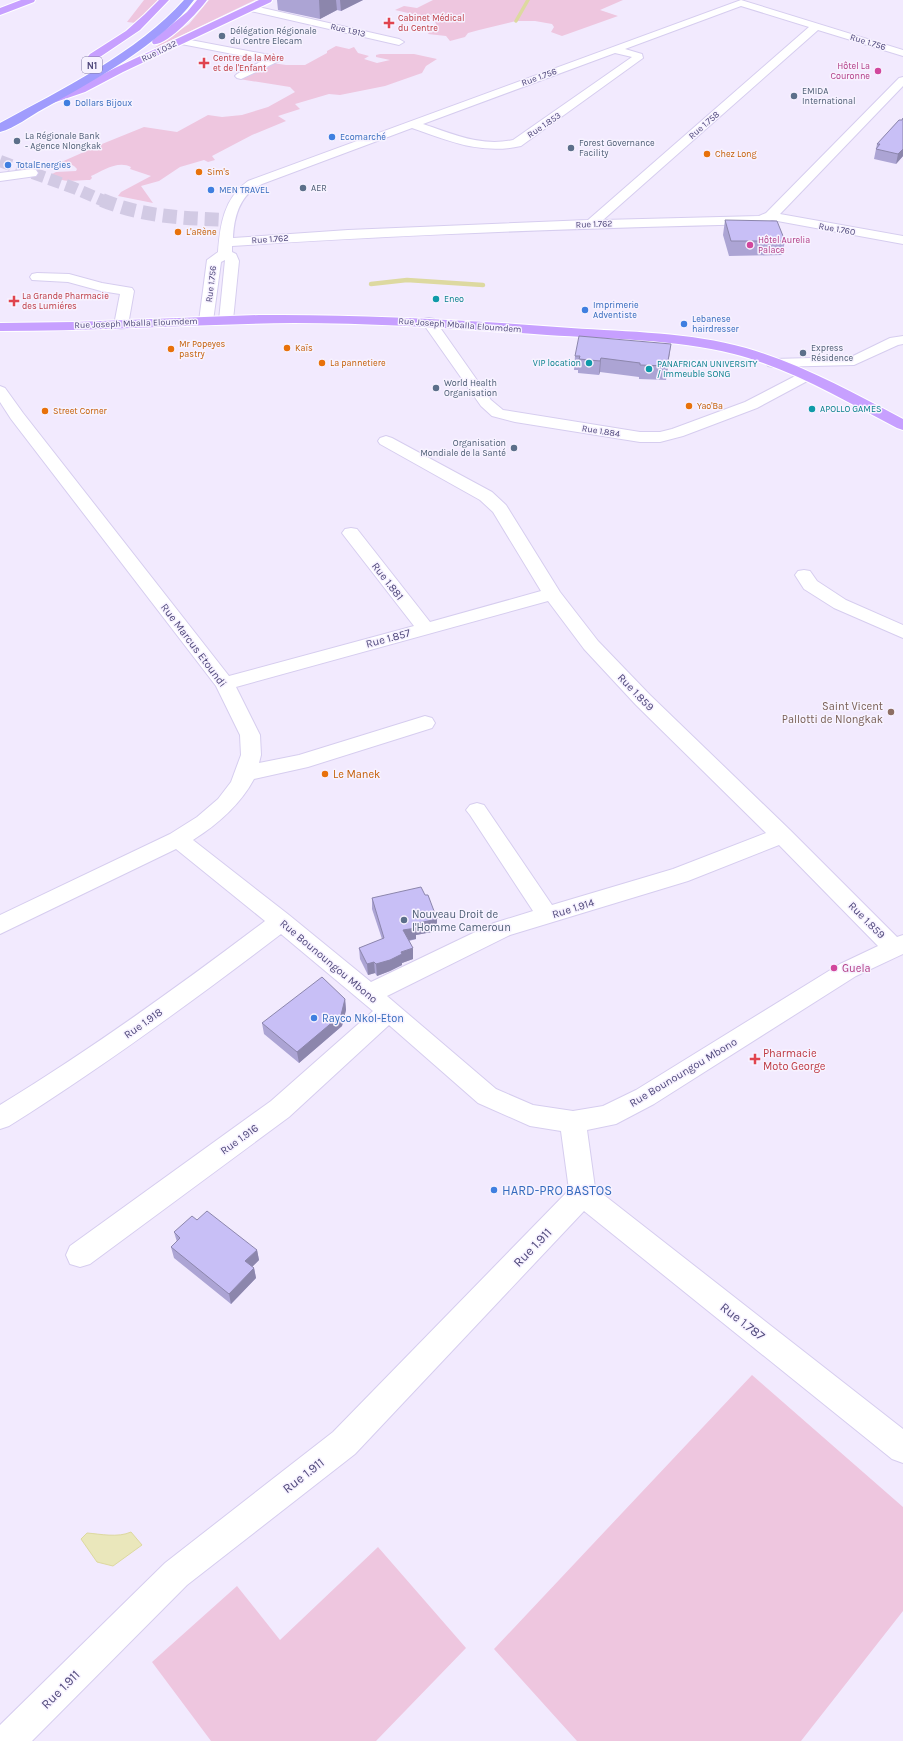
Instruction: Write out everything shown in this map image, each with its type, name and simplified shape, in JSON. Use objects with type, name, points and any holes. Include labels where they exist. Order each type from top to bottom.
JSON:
[{"type":"highway","name":"N1","points":[[0,120],[139,35],[156,21],[177,0]]},
{"type":"highway","name":"N1","points":[[0,128],[103,70],[171,20],[189,0]]},
{"type":"main road","points":[[0,12],[30,0]]},
{"type":"main road","points":[[95,63],[91,60],[94,56],[118,41],[140,24],[164,0]]},
{"type":"main road","points":[[119,70],[122,65],[170,32],[191,14],[202,0]]},
{"type":"main road","name":"Rue 1.032","points":[[50,101],[81,90],[119,70],[267,0]]},
{"type":"main road","name":"Rue Joseph Mballa Eloumdem","points":[[0,327],[121,325],[206,320],[331,319],[429,322],[666,340],[714,346],[741,352],[773,363],[806,376],[903,425]]},
{"type":"street","name":"Rue 1.756","points":[[226,320],[232,261],[226,248],[228,220],[231,208],[248,186],[267,177],[616,50],[740,3],[903,53]]},
{"type":"street","name":"Rue 1.913","points":[[250,8],[399,42]]},
{"type":"street","name":"Rue 1.758","points":[[591,224],[816,26]]},
{"type":"street","points":[[180,41],[275,59],[241,76]]},
{"type":"street","name":"Rue 1.853","points":[[414,124],[484,146],[497,147],[517,143],[638,58],[638,56],[616,50]]},
{"type":"street","points":[[771,216],[903,80]]},
{"type":"street","points":[[883,100],[896,102]]},
{"type":"street","points":[[0,177],[32,173]]},
{"type":"street","name":"Rue 1.762","points":[[226,248],[348,234],[591,224],[745,222],[761,220],[771,216]]},
{"type":"street","name":"Rue 1.760","points":[[771,216],[794,222],[903,240]]},
{"type":"street","name":"Rue 1.756","points":[[206,320],[214,260],[226,248]]},
{"type":"street","points":[[37,277],[68,278],[101,287],[127,291],[121,325]]},
{"type":"street","name":"Rue 1.884","points":[[429,322],[486,403],[498,413],[632,435],[660,437],[677,434],[751,405],[806,376]]},
{"type":"street","points":[[773,363],[854,361],[895,341],[903,340]]},
{"type":"street","name":"Rue Marcus Etoundi","points":[[0,391],[17,416],[225,684],[250,735],[251,755],[246,773],[240,785],[225,804],[205,822],[178,839],[0,925]]},
{"type":"street","name":"Rue 1.859","points":[[386,441],[486,496],[500,509],[552,594],[591,645],[643,700],[898,946]]},
{"type":"street","name":"Rue 1.881","points":[[351,533],[425,628]]},
{"type":"street","points":[[804,575],[810,585],[840,604],[903,632]]},
{"type":"street","name":"Rue 1.857","points":[[225,684],[552,594]]},
{"type":"street","points":[[246,773],[301,762],[425,723]]},
{"type":"street","points":[[477,810],[548,915]]},
{"type":"street","name":"Rue 1.914","points":[[369,994],[502,929],[680,875],[782,835]]},
{"type":"street","name":"Rue Bounoungou Mbono","points":[[178,839],[281,921],[488,1096],[530,1115],[573,1122],[607,1116],[645,1097],[848,970],[898,946]]},
{"type":"street","name":"Rue 1.918","points":[[0,1118],[59,1082],[204,980],[281,921]]},
{"type":"street","name":"Rue 1.916","points":[[80,1255],[280,1109],[389,1011]]},
{"type":"street","points":[[573,1122],[583,1194]]},
{"type":"street","name":"Rue 1.787","points":[[583,1194],[903,1448]]},
{"type":"street","name":"Rue 1.911","points":[[8,1741],[176,1574],[344,1443],[583,1194]]},
{"type":"shaded area","points":[[144,0],[160,0],[136,23],[127,22]]},
{"type":"shaded area","points":[[209,0],[255,0],[153,49],[189,24]]},
{"type":"shaded area","points":[[433,0],[623,0],[600,10],[618,16],[562,36],[551,32],[554,27],[552,24],[535,21],[516,21],[468,33],[465,37],[450,41],[446,36],[428,34],[429,32],[438,29],[434,19],[395,10],[404,6],[417,8]]},
{"type":"shaded area","points":[[336,46],[349,49],[354,47],[358,53],[369,56],[364,59],[377,63],[390,60],[376,57],[376,55],[380,54],[414,54],[437,59],[426,66],[422,73],[385,86],[340,95],[329,94],[295,104],[300,109],[278,116],[286,121],[252,135],[212,156],[215,160],[208,162],[204,160],[180,167],[159,181],[141,186],[153,203],[118,196],[121,192],[151,176],[130,169],[131,167],[126,165],[116,165],[105,169],[91,176],[92,178],[90,180],[70,181],[60,179],[52,174],[56,172],[76,171],[77,169],[70,164],[50,167],[144,127],[177,132],[208,115],[222,117],[242,115],[268,107],[295,92],[290,87],[239,79],[272,63],[305,65],[327,53],[327,51]]},
{"type":"shaded area","points":[[752,1375],[903,1507],[903,1611],[801,1741],[577,1741],[494,1649]]},
{"type":"shaded area","points":[[131,1532],[142,1545],[113,1566],[97,1562],[81,1539],[87,1533],[120,1535]]},
{"type":"shaded area","points":[[378,1547],[466,1648],[376,1741],[211,1741],[152,1662],[237,1586],[280,1640]]},
{"type":"building","points":[[903,118],[903,149],[898,154],[876,149],[880,144],[877,144],[899,120],[902,120]]},
{"type":"building","points":[[725,220],[777,221],[785,241],[731,241]]},
{"type":"building","points":[[579,336],[671,344],[667,366],[640,365],[640,363],[601,358],[600,361],[579,359],[580,356],[575,356]]},
{"type":"building","points":[[421,887],[425,895],[428,895],[437,919],[414,924],[416,928],[403,930],[413,948],[401,952],[402,954],[390,960],[376,964],[374,962],[367,964],[359,948],[384,938],[372,898]]},
{"type":"building","name":"Rayco Nkol-Eton","points":[[322,977],[345,999],[341,1015],[297,1052],[262,1023]]},
{"type":"building","points":[[207,1211],[257,1250],[245,1261],[254,1268],[229,1294],[171,1247],[180,1238],[174,1232],[192,1216],[197,1220]]},
{"type":"waterway","points":[[516,21],[528,0]]},
{"type":"waterway","points":[[371,284],[407,280],[483,285]]},
{"type":"tunnel","points":[[0,161],[74,188],[104,201]]},
{"type":"tunnel","points":[[102,200],[132,210],[163,216],[227,220]]},
{"type":"place","name":"Cabinet Médical du Centre","points":[[389,23]]},
{"type":"place","name":"Délégation Régionale du Centre Elecam","points":[[222,36]]},
{"type":"place","name":"Centre de la Mère et de l'Enfant","points":[[204,63]]},
{"type":"place","name":"Hôtel La Couronne","points":[[878,71]]},
{"type":"place","name":"EMIDA International","points":[[794,96]]},
{"type":"place","name":"Dollars Bijoux","points":[[67,103]]},
{"type":"place","name":"Ecomarché","points":[[332,137]]},
{"type":"place","name":"La Régionale Bank - Agence Nlongkak","points":[[17,141]]},
{"type":"place","name":"Forest Governance Facility","points":[[571,148]]},
{"type":"place","name":"Chez Long","points":[[707,154]]},
{"type":"place","name":"TotalEnergies","points":[[8,165]]},
{"type":"place","name":"Sim's","points":[[199,172]]},
{"type":"place","name":"AER","points":[[303,188]]},
{"type":"place","name":"MEN TRAVEL","points":[[211,190]]},
{"type":"place","name":"L'aRène","points":[[178,232]]},
{"type":"place","name":"Hôtel Aurelia Palace","points":[[750,245]]},
{"type":"place","name":"Eneo","points":[[436,299]]},
{"type":"place","name":"La Grande Pharmacie des Lumiéres","points":[[14,301]]},
{"type":"place","name":"Imprimerie Adventiste","points":[[585,310]]},
{"type":"place","name":"Lebanese hairdresser","points":[[684,324]]},
{"type":"place","name":"Kaïs","points":[[287,348]]},
{"type":"place","name":"Mr Popeyes pastry","points":[[171,349]]},
{"type":"place","name":"Express Résidence","points":[[803,353]]},
{"type":"place","name":"La pannetiere","points":[[322,363]]},
{"type":"place","name":"VIP location","points":[[589,363]]},
{"type":"place","name":"PANAFRICAN UNIVERSITY / Immeuble SONG","points":[[649,369]]},
{"type":"place","name":"World Health Organisation","points":[[436,388]]},
{"type":"place","name":"Yao'Ba","points":[[689,406]]},
{"type":"place","name":"APOLLO GAMES","points":[[812,409]]},
{"type":"place","name":"Street Corner","points":[[45,411]]},
{"type":"place","name":"Organisation Mondiale de la Santé","points":[[514,448]]},
{"type":"place","name":"Saint Vicent Pallotti de Nlongkak","points":[[891,712]]},
{"type":"place","name":"Le Manek","points":[[325,774]]},
{"type":"place","name":"Nouveau Droit de l'Homme Cameroun","points":[[404,920]]},
{"type":"place","name":"Guela","points":[[834,968]]},
{"type":"place","name":"Rayco Nkol-Eton","points":[[314,1018]]},
{"type":"place","name":"Pharmacie Moto George","points":[[755,1059]]},
{"type":"place","name":"HARD-PRO BASTOS","points":[[494,1190]]}]
